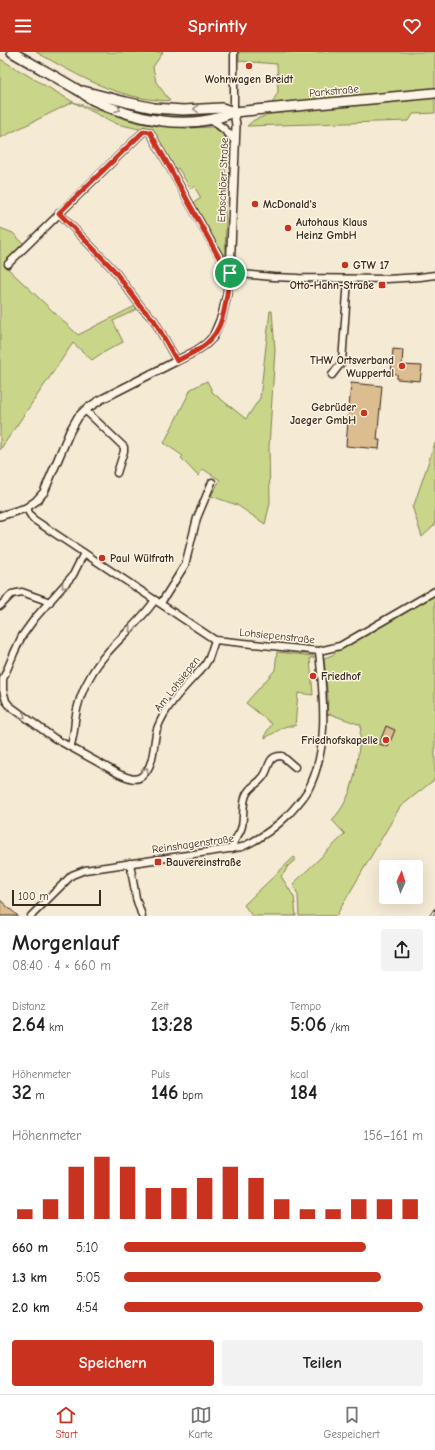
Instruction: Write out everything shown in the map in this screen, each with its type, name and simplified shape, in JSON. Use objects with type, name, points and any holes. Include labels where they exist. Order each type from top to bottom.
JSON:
[{"type":"main road","name":"Parkstraße","points":[[12,52],[92,99],[145,118],[175,121],[211,120],[234,112],[435,93]]},
{"type":"main road","name":"Parkstraße","points":[[79,90],[154,108],[183,110],[222,108],[234,112]]},
{"type":"street","points":[[234,52],[234,112]]},
{"type":"street","name":"Erbschlöer Straße","points":[[0,516],[26,508],[36,501],[44,492],[70,431],[78,417],[85,410],[100,400],[177,361],[206,344],[213,337],[225,306],[230,273],[235,141],[234,112]]},
{"type":"street","points":[[211,120],[228,131],[235,141]]},
{"type":"street","points":[[8,264],[142,132],[148,131],[150,132],[218,256],[230,273],[273,277],[348,279],[408,278],[435,275]]},
{"type":"street","points":[[59,213],[118,275],[142,308],[154,320],[177,361]]},
{"type":"street","points":[[332,375],[342,362],[348,279]]},
{"type":"street","points":[[85,410],[124,447],[117,473]]},
{"type":"street","points":[[70,747],[73,740],[75,719],[79,703],[90,676],[103,657],[158,602],[185,565],[197,518],[212,482]]},
{"type":"street","name":"Lohsiepenstraße","points":[[26,508],[33,519],[215,640],[319,651],[340,646],[435,591]]},
{"type":"street","name":"Am Lohsiepen","points":[[84,553],[73,575],[22,636],[3,679],[3,700],[23,716],[70,747],[125,776],[131,779],[142,776],[148,768],[158,728],[165,712],[205,665],[215,640]]},
{"type":"street","points":[[0,606],[12,594],[22,592],[50,602]]},
{"type":"street","name":"Reinshagenstraße","points":[[31,916],[72,875],[85,870],[242,847],[258,840],[282,820],[303,798],[312,781],[320,753],[323,709],[319,651]]},
{"type":"street","points":[[232,849],[233,841],[242,826],[246,796],[250,787],[264,776],[269,763],[274,757],[282,756],[295,767]]},
{"type":"street","points":[[130,863],[136,898],[142,916]]},
{"type":"green space","points":[[36,52],[163,52],[153,67],[156,82],[170,101],[133,96],[116,91],[84,78]]},
{"type":"green space","points":[[239,52],[435,52],[435,113],[413,114],[409,121],[247,126],[254,120],[265,116],[278,92],[277,64],[239,61]]},
{"type":"green space","points":[[0,59],[73,102],[0,138]]},
{"type":"green space","points":[[73,102],[138,123],[187,128],[212,127],[219,129],[224,134],[227,141],[224,206],[226,220],[225,259],[192,204],[201,198],[194,186],[191,188],[189,186],[178,168],[173,170],[158,143],[144,130],[117,124]]},
{"type":"green space","points":[[121,105],[220,112],[220,114],[158,114],[133,110],[121,107]]},
{"type":"green space","points":[[0,228],[13,233],[25,245],[4,265],[78,335],[135,306],[137,309],[113,321],[123,342],[92,360],[73,343],[0,450]]},
{"type":"green space","points":[[270,311],[272,311],[275,350],[269,447],[270,503],[265,524],[237,505],[211,496],[220,480],[203,469],[198,476],[181,458],[183,456],[164,443],[191,389],[207,381],[213,393],[246,419],[260,398]]},
{"type":"green space","points":[[435,443],[435,525],[422,537],[412,506],[414,505]]},
{"type":"green space","points":[[435,594],[435,779],[400,807],[336,916],[299,916],[298,895],[293,884],[345,834],[332,820],[346,800],[351,788],[357,763],[360,738],[361,725],[330,714],[327,715],[328,699],[324,658],[335,654],[334,651]]},
{"type":"green space","points":[[277,652],[314,656],[314,658],[310,658],[313,695],[298,693],[295,726],[286,726],[265,738],[266,733],[272,724],[246,703],[275,670]]},
{"type":"green space","points":[[294,857],[296,859],[287,867],[281,876],[294,897],[296,916],[252,916],[244,905]]},
{"type":"building","name":"THW Ortsverband Wuppertal","points":[[393,349],[403,350],[402,365],[422,366],[420,381],[397,379],[397,374],[391,373]]},
{"type":"building","name":"Gebrüder Jaeger GmbH","points":[[351,383],[382,386],[377,440],[380,440],[379,449],[346,446]]},
{"type":"building","name":"Friedhofskapelle","points":[[386,726],[395,730],[388,747],[379,744]]},
{"type":"building","points":[[0,900],[18,916],[0,916]]},
{"type":"railway","points":[[431,916],[435,910]]},
{"type":"place","name":"Wohnwagen Breidt","points":[[249,66]]},
{"type":"place","name":"McDonald's","points":[[255,204]]},
{"type":"place","name":"Autohaus Klaus Heinz GmbH","points":[[288,228]]},
{"type":"place","name":"GTW 17","points":[[345,265]]},
{"type":"place","name":"Otto-Hahn-Straße","points":[[382,285]]},
{"type":"place","name":"THW Ortsverband Wuppertal","points":[[402,366]]},
{"type":"place","name":"Gebrüder Jaeger GmbH","points":[[364,413]]},
{"type":"place","name":"Paul Wülfrath","points":[[102,558]]},
{"type":"place","name":"Friedhof","points":[[313,676]]},
{"type":"place","name":"Friedhofskapelle","points":[[386,740]]},
{"type":"place","name":"Bauvereinstraße","points":[[158,862]]},
{"type":"route","points":[[148,131],[150,132],[218,256],[230,273],[225,306],[213,337],[196,351],[177,361],[154,320],[142,308],[128,287],[113,269],[59,213],[142,132],[148,131]]}]
